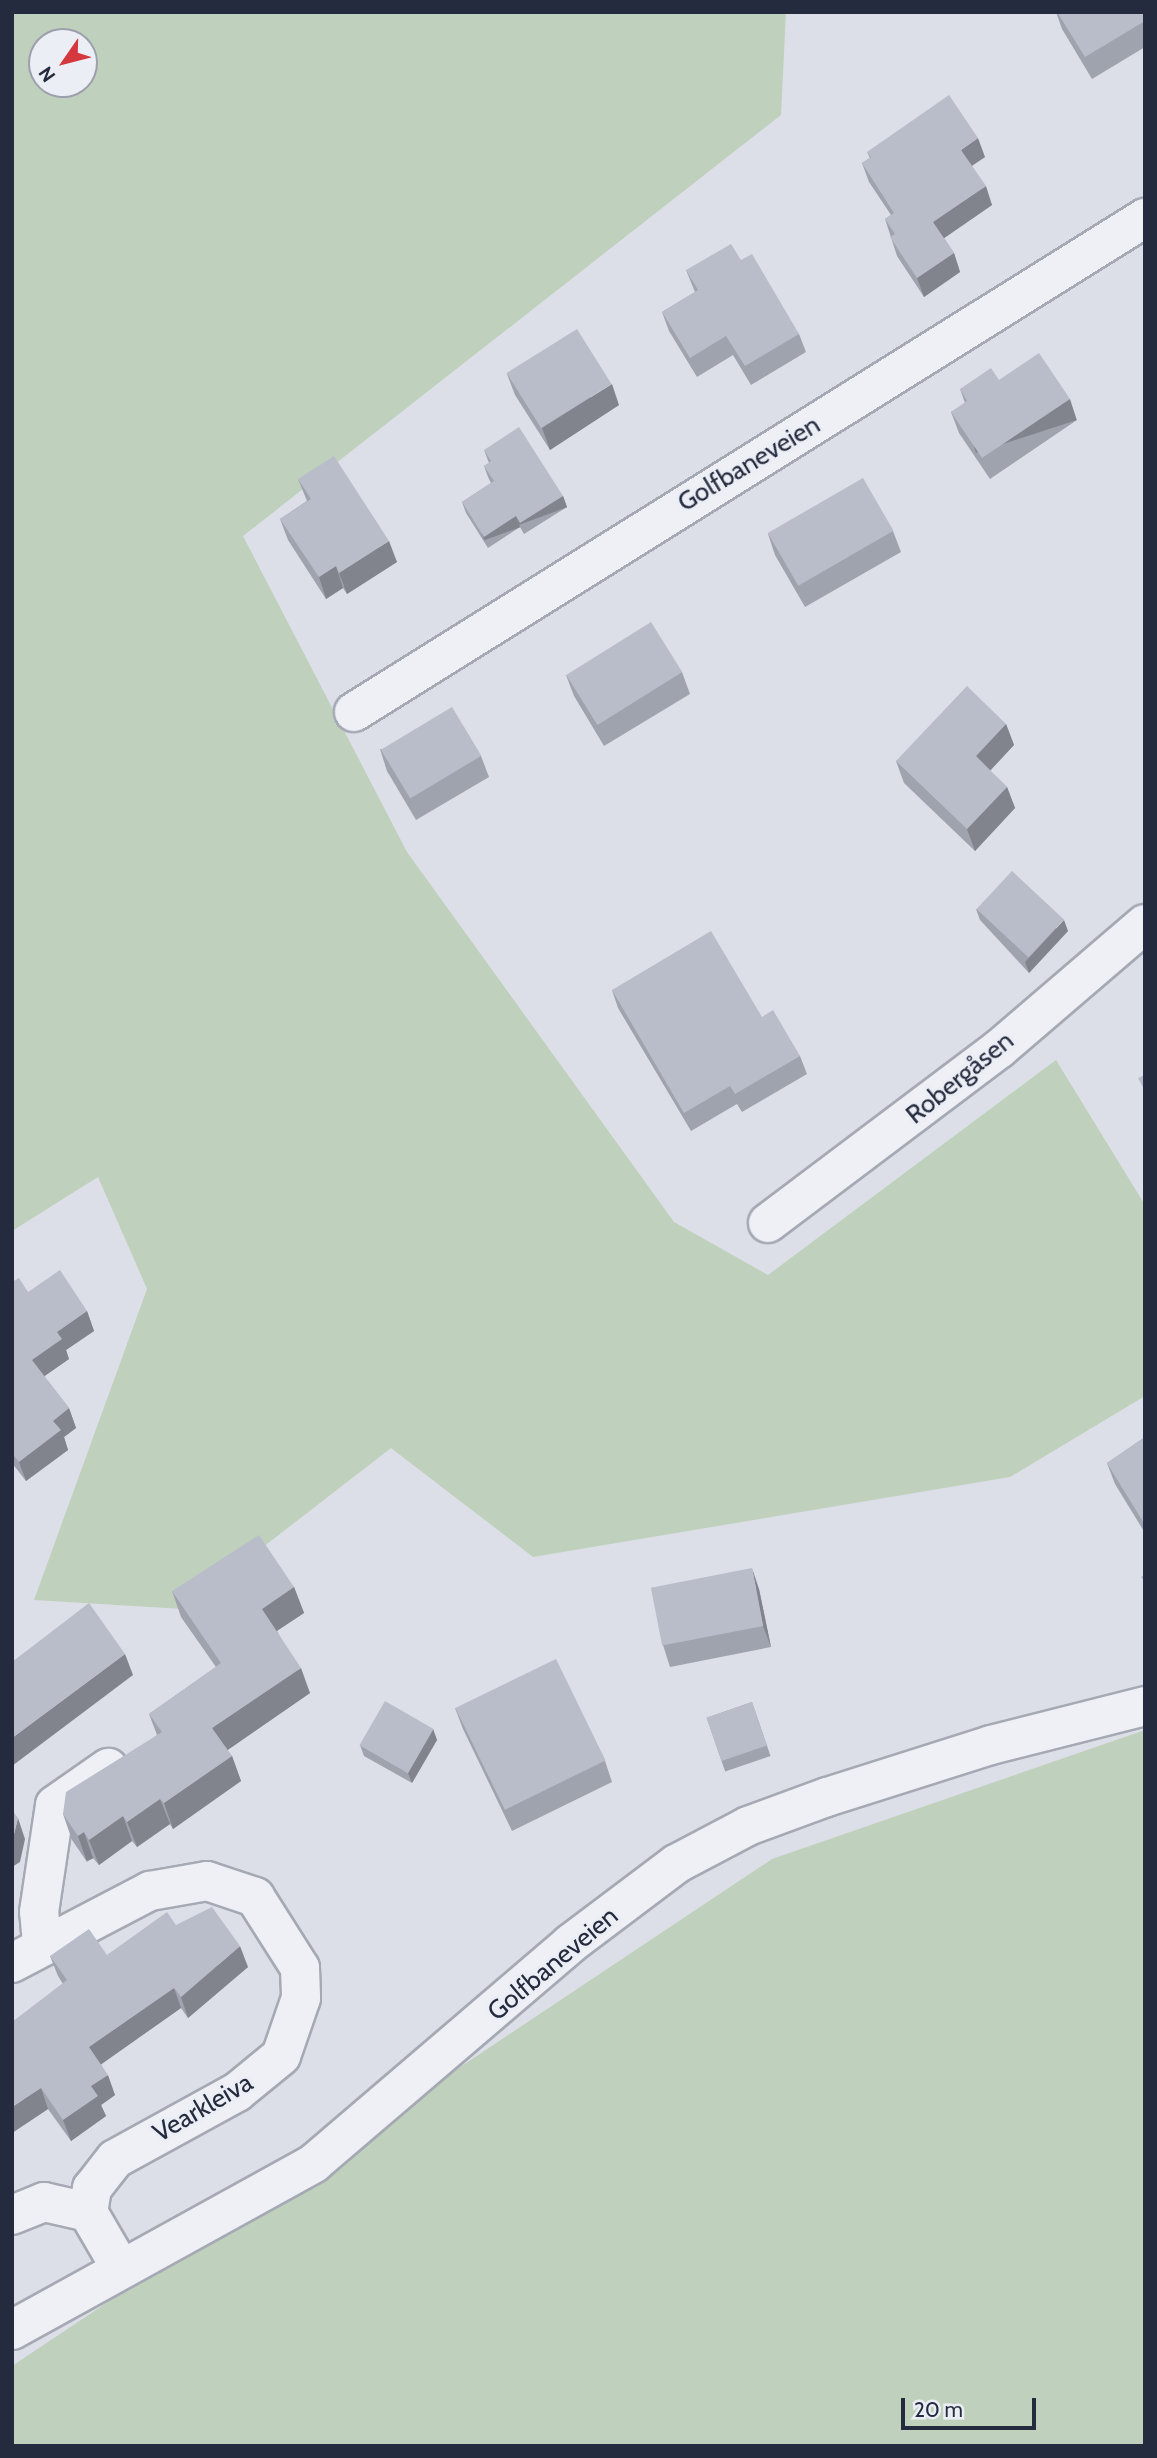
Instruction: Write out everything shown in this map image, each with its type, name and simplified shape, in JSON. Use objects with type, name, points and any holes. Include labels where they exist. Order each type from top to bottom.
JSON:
[{"type":"street","name":"Golfbaneveien","points":[[354,712],[1145,218]]},
{"type":"street","name":"Robergåsen","points":[[768,1223],[999,1049],[1145,924]]},
{"type":"street","name":"Golfbaneveien","points":[[12,2330],[120,2267],[314,2163],[570,1944],[676,1864],[748,1826],[827,1797],[991,1745],[1145,1706]]},
{"type":"street","name":"Vearkleiva","points":[[27,1953],[55,1805],[133,1751]]},
{"type":"street","name":"Vearkleiva","points":[[27,1953],[150,1891],[207,1881],[255,1897],[285,1936],[300,1968],[298,2010],[281,2056],[237,2092],[115,2159],[92,2188],[88,2212]]},
{"type":"street","points":[[12,2216],[44,2202],[88,2212],[120,2267]]},
{"type":"green space","points":[[12,12],[786,12],[781,115],[243,536],[407,852],[674,1222],[768,1275],[1056,1060],[1145,1205],[1145,1396],[1010,1477],[533,1557],[391,1448],[183,1609],[34,1600],[147,1289],[98,1177],[12,1231]]},
{"type":"green space","points":[[1145,1730],[1145,2446],[12,2446],[12,2366],[772,1859]]},
{"type":"building","points":[[1057,12],[1144,12],[1145,21],[1085,57]]},
{"type":"building","points":[[949,95],[978,138],[961,150],[986,186],[933,222],[954,253],[917,278],[890,237],[895,234],[885,219],[894,213],[862,163],[871,157],[867,152]]},
{"type":"building","points":[[731,244],[741,260],[752,254],[799,334],[745,366],[726,336],[690,358],[662,312],[698,290],[686,270]]},
{"type":"building","points":[[577,329],[611,384],[541,428],[507,373]]},
{"type":"building","points":[[1039,353],[1070,399],[982,458],[951,412],[967,401],[960,389],[991,368],[999,380]]},
{"type":"building","points":[[519,427],[563,496],[520,523],[516,516],[484,537],[462,502],[494,481],[484,466],[491,461],[484,450]]},
{"type":"building","points":[[334,456],[389,541],[339,573],[336,566],[319,577],[280,519],[311,499],[298,479]]},
{"type":"building","points":[[863,478],[894,531],[798,586],[768,533]]},
{"type":"building","points":[[651,622],[682,672],[597,725],[566,675]]},
{"type":"building","points":[[967,686],[1006,724],[976,756],[1007,787],[967,829],[896,761]]},
{"type":"building","points":[[452,707],[481,756],[410,799],[381,750]]},
{"type":"building","points":[[1012,871],[1064,919],[1028,957],[977,909]]},
{"type":"building","points":[[711,931],[762,1017],[773,1010],[800,1056],[735,1094],[730,1086],[684,1113],[612,990]]},
{"type":"building","points":[[1145,1075],[1145,1091],[1138,1078]]},
{"type":"building","points":[[60,1270],[87,1311],[57,1332],[62,1339],[32,1360],[69,1408],[53,1421],[61,1430],[19,1462],[12,1453],[12,1282],[19,1278],[28,1292]]},
{"type":"building","points":[[1145,1437],[1145,1525],[1107,1463]]},
{"type":"building","points":[[259,1535],[294,1587],[262,1609],[301,1668],[212,1728],[232,1756],[164,1803],[160,1799],[127,1822],[123,1816],[89,1840],[84,1832],[78,1836],[63,1814],[66,1792],[162,1732],[149,1714],[221,1663],[172,1591]]},
{"type":"building","points":[[752,1568],[763,1626],[662,1646],[651,1588]]},
{"type":"building","points":[[89,1603],[125,1654],[12,1738],[12,1662]]},
{"type":"building","points":[[556,1659],[606,1761],[505,1810],[455,1708]]},
{"type":"building","points":[[385,1701],[433,1729],[408,1773],[360,1745]]},
{"type":"building","points":[[752,1702],[767,1745],[722,1761],[707,1718]]},
{"type":"building","points":[[12,1810],[18,1818],[12,1842]]},
{"type":"building","points":[[212,1907],[240,1946],[181,1997],[174,1988],[89,2047],[108,2075],[91,2086],[98,2096],[63,2120],[41,2088],[12,2107],[12,2022],[67,1980],[50,1956],[89,1929],[107,1955],[167,1912],[176,1925]]}]
